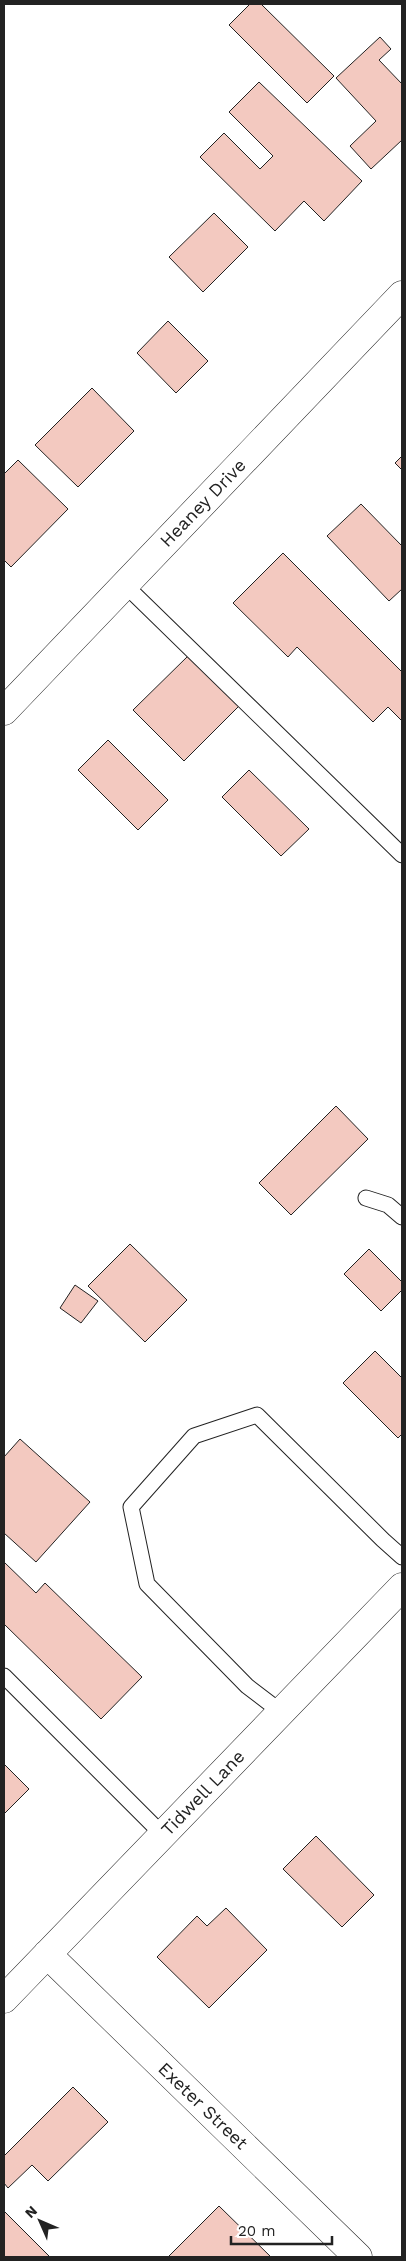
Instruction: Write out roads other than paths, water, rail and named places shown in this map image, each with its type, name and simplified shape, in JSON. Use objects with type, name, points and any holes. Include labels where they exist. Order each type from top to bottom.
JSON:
[{"type":"street","name":"Heaney Drive","points":[[4,710],[402,296]]},
{"type":"street","name":"Tidwell Lane","points":[[4,1999],[402,1587]]},
{"type":"street","name":"Exeter Street","points":[[47,1954],[358,2257]]},
{"type":"lane","points":[[125,585],[402,855]]},
{"type":"lane","points":[[366,1198],[388,1206],[402,1217]]},
{"type":"lane","points":[[281,1712],[247,1686],[147,1584],[131,1508],[194,1436],[257,1415],[382,1540],[402,1557]]},
{"type":"lane","points":[[4,1676],[162,1834]]}]
